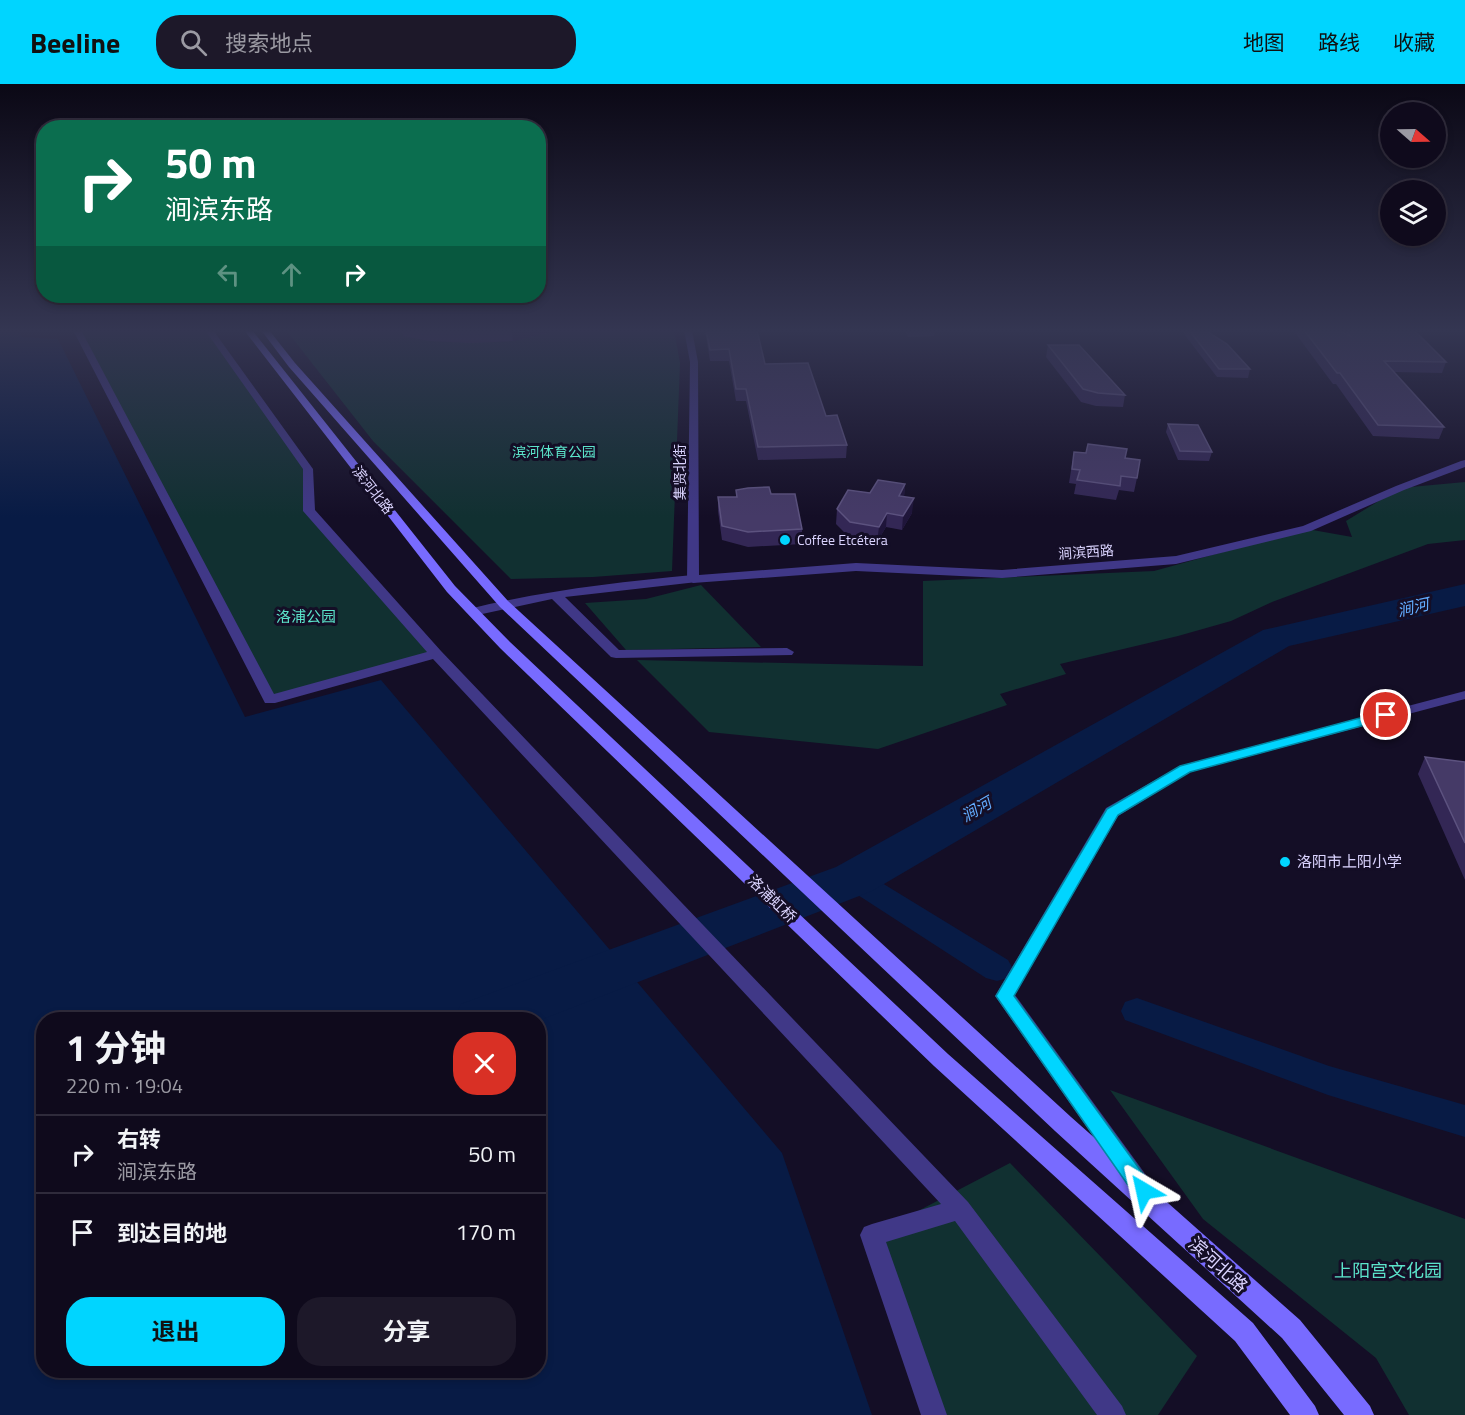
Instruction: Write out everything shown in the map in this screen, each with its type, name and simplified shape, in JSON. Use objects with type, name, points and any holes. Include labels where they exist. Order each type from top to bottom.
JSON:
[{"type":"main road","name":"滨河北路","points":[[297,392],[452,589],[505,645]]},
{"type":"main road","name":"滨河北路","points":[[316,392],[504,604],[1063,1124],[1291,1329],[1361,1415]]},
{"type":"main road","name":"洛浦虹桥","points":[[505,645],[941,1060],[1041,1151]]},
{"type":"main road","name":"滨河北路","points":[[1041,1151],[1244,1332],[1306,1415]]},
{"type":"street","points":[[109,392],[270,699],[436,654]]},
{"type":"street","points":[[253,392],[308,469],[309,511],[436,654],[960,1209],[1113,1415]]},
{"type":"street","name":"集贤北街","points":[[693,579],[694,392]]},
{"type":"street","name":"涧滨西路","points":[[473,612],[504,604],[627,585],[693,579],[856,567],[1002,574],[1176,560],[1307,529],[1400,488],[1465,463]]},
{"type":"street","points":[[556,596],[616,654],[787,652]]},
{"type":"street","points":[[1149,1203],[1144,1191],[1005,996],[1112,812],[1185,769],[1465,695]]},
{"type":"street","points":[[934,1415],[872,1235],[960,1209]]},
{"type":"green space","name":"洛浦公园","points":[[109,392],[253,392],[308,469],[309,511],[436,654],[270,700]]},
{"type":"green space","name":"滨河体育公园","points":[[335,392],[679,392],[672,571],[593,577],[511,579],[373,441]]},
{"type":"green space","points":[[1465,482],[1465,540],[1428,544],[1272,602],[1231,621],[1060,664],[1066,674],[1000,694],[1007,705],[878,749],[709,732],[637,660],[923,666],[923,581],[1154,571],[1307,529],[1352,537],[1346,521],[1400,488]]},
{"type":"green space","points":[[701,585],[761,647],[626,650],[585,603],[646,599]]},
{"type":"green space","name":"上阳宫文化园","points":[[1110,1090],[1465,1219],[1465,1415],[1409,1415],[1376,1358],[1203,1219]]},
{"type":"green space","points":[[1010,1163],[1197,1356],[1158,1415],[934,1415],[872,1235]]},
{"type":"water","points":[[0,392],[84,392],[245,717],[381,680],[782,1153],[872,1415],[0,1415]]},
{"type":"building","points":[[747,392],[818,392],[826,416],[837,415],[847,445],[758,447]]},
{"type":"building","points":[[1095,392],[1122,392],[1125,395]]},
{"type":"building","points":[[1354,392],[1412,392],[1444,427],[1378,425]]},
{"type":"building","points":[[1168,424],[1198,425],[1212,452],[1180,451]]},
{"type":"building","points":[[1088,444],[1127,449],[1125,458],[1140,460],[1137,478],[1121,476],[1120,486],[1077,480],[1080,470],[1072,469],[1074,452],[1086,453]]},
{"type":"building","points":[[878,480],[905,484],[899,496],[914,498],[903,516],[887,513],[879,527],[850,522],[837,509],[848,490],[870,493]]},
{"type":"building","points":[[769,487],[771,494],[795,494],[802,529],[748,532],[722,526],[718,497],[737,497],[736,490]]},
{"type":"building","points":[[1425,757],[1465,762],[1465,843]]},
{"type":"waterway","name":"涧河","points":[[502,1012],[854,879],[1276,638],[1465,595]]},
{"type":"waterway","points":[[854,879],[997,969]]},
{"type":"waterway","points":[[1137,1011],[1328,1080],[1465,1121]]},
{"type":"place","name":"Coffee Etcétera","points":[[785,540]]},
{"type":"place","name":"洛阳市上阳小学","points":[[1285,862]]},
{"type":"route","points":[[1144,1191],[1005,996],[1112,812],[1185,769],[1386,715]]}]
